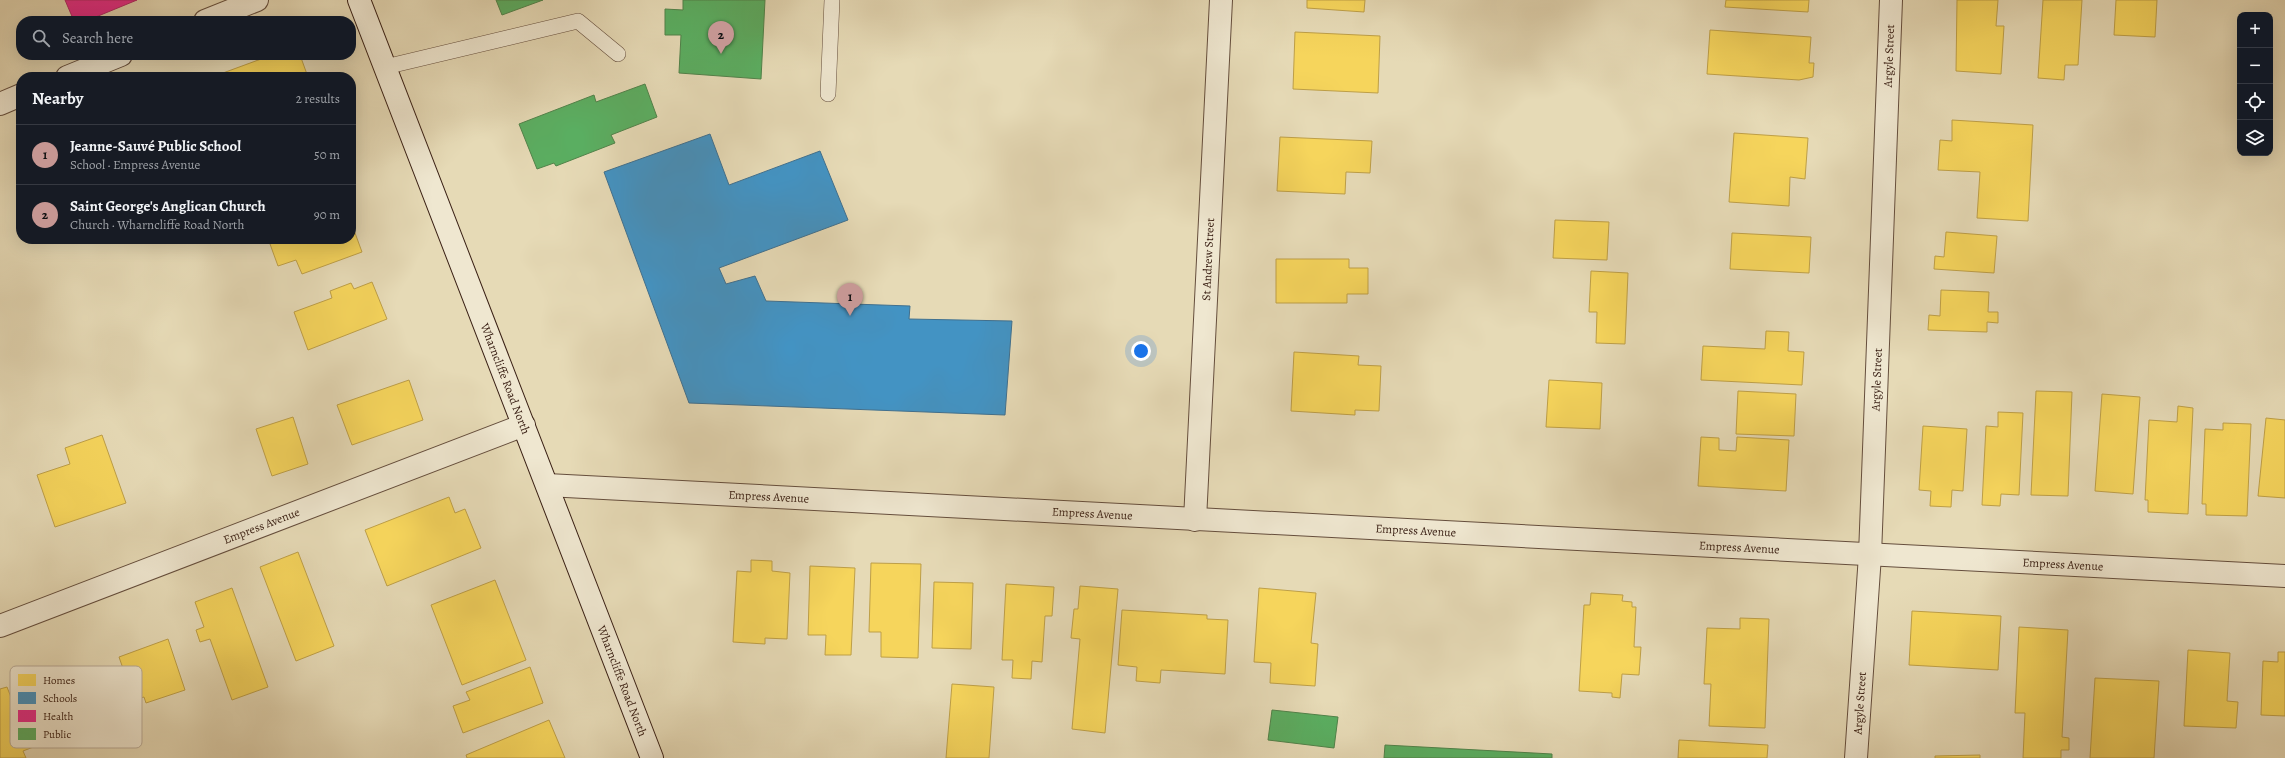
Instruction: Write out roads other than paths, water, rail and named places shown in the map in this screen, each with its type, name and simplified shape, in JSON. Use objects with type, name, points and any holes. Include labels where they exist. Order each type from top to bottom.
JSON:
[{"type":"street","points":[[217,16],[257,0]]},
{"type":"street","name":"Wharncliffe Road North","points":[[359,0],[652,758]]},
{"type":"street","name":"St Andrew Street","points":[[1195,520],[1222,0]]},
{"type":"street","name":"Argyle Street","points":[[1856,758],[1870,555],[1891,0]]},
{"type":"street","points":[[79,72],[109,60]]},
{"type":"street","points":[[0,104],[16,97]]},
{"type":"street","name":"Empress Avenue","points":[[0,626],[524,425]]},
{"type":"street","name":"Empress Avenue","points":[[547,485],[2285,576]]},
{"type":"lane","points":[[828,94],[832,0]]},
{"type":"lane","points":[[385,67],[578,20],[618,54]]},
{"type":"place","name":"Saint George's Anglican Church","points":[[721,54]]},
{"type":"place","name":"Jeanne-Sauvé Public School","points":[[850,316]]}]
